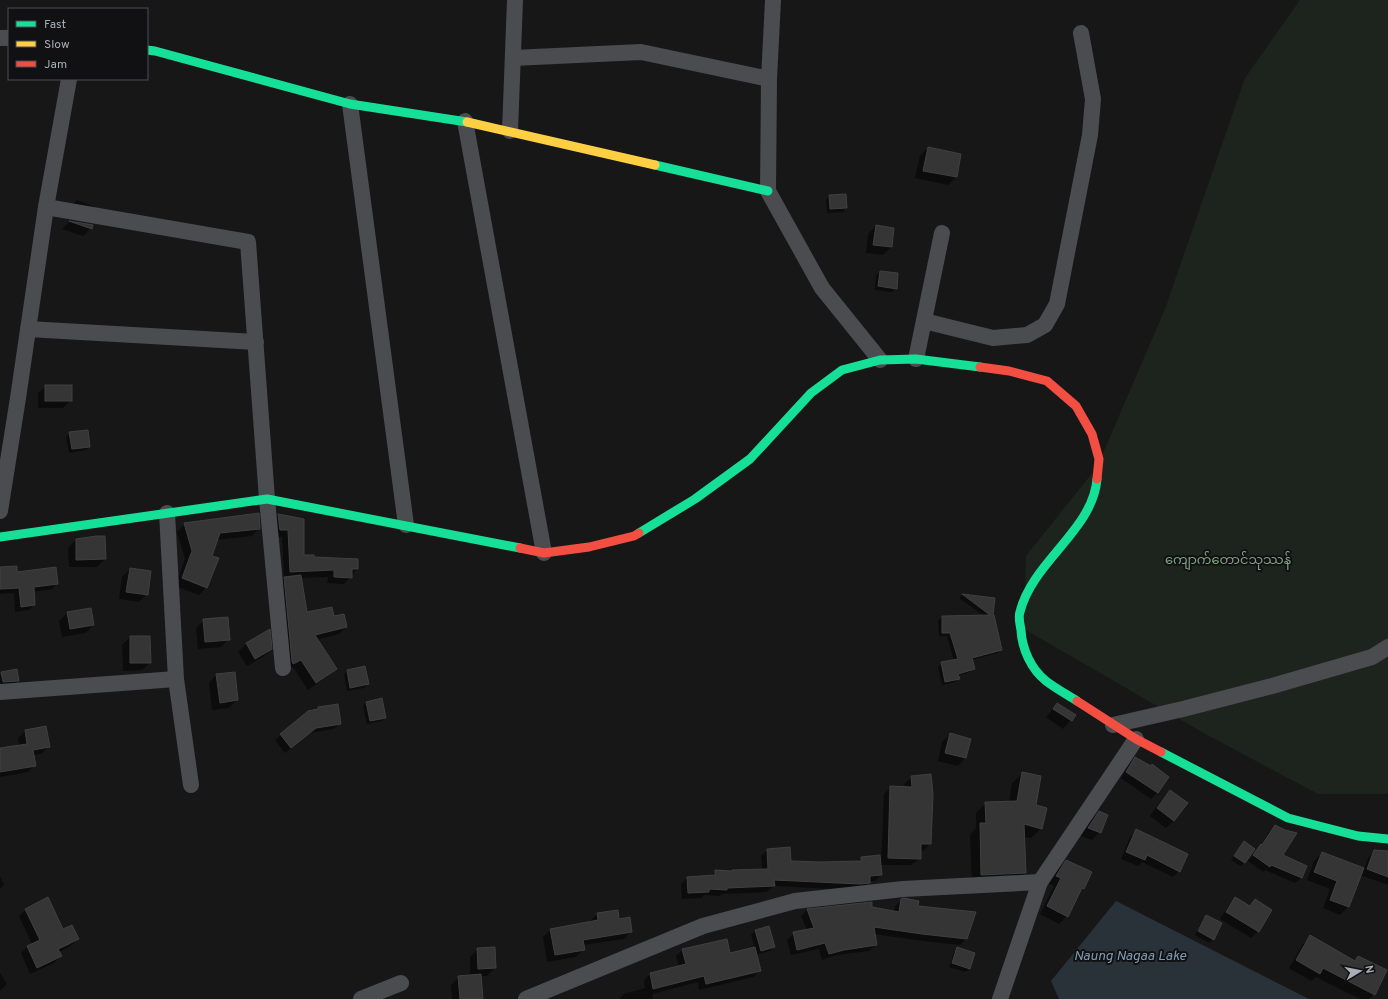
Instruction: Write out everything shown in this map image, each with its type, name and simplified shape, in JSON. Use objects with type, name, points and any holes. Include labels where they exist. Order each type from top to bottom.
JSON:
[{"type":"street","points":[[510,131],[515,0]]},
{"type":"street","points":[[773,0],[769,79],[768,191],[822,288],[880,360]]},
{"type":"street","points":[[924,321],[993,338],[1027,335],[1045,325],[1057,304],[1090,135],[1093,99],[1081,33]]},
{"type":"street","points":[[148,50],[350,104],[465,121],[768,191]]},
{"type":"street","points":[[513,58],[641,52],[769,79]]},
{"type":"street","points":[[0,511],[46,207],[69,80]]},
{"type":"street","points":[[350,104],[406,524]]},
{"type":"street","points":[[465,121],[544,553]]},
{"type":"street","points":[[46,207],[248,242],[283,668]]},
{"type":"street","points":[[916,359],[942,233]]},
{"type":"street","points":[[28,329],[256,342]]},
{"type":"street","points":[[0,537],[268,499],[406,524],[544,553],[589,548],[634,536],[695,499],[750,459],[811,393],[842,370],[880,360],[916,359],[1008,371],[1047,381],[1076,406],[1092,434],[1099,459],[1097,484],[1088,511],[1042,569],[1027,592],[1019,613],[1021,635],[1028,659],[1045,680],[1136,739],[1288,818],[1358,836],[1388,839]]},
{"type":"street","points":[[167,513],[176,679],[191,785]]},
{"type":"street","points":[[1113,725],[1183,710],[1272,686],[1372,657],[1388,648]]},
{"type":"street","points":[[0,692],[176,679]]},
{"type":"street","points":[[1000,999],[1040,882],[1136,739]]},
{"type":"street","points":[[526,999],[703,926],[795,901],[903,889],[1040,882]]},
{"type":"street","points":[[361,999],[401,983]]},
{"type":"green space","name":"ကျောက်တောင်သုဿန်","points":[[1300,0],[1388,0],[1388,794],[1318,794],[1209,736],[1024,629],[1026,556],[1097,467],[1165,309],[1245,78]]},
{"type":"water","name":"Naung Nagaa Lake","points":[[1116,901],[1309,999],[1059,999],[1051,981]]},
{"type":"building","points":[[928,147],[961,154],[957,177],[923,171]]},
{"type":"building","points":[[846,194],[847,208],[830,209],[829,195]]},
{"type":"building","points":[[69,221],[93,225],[92,229]]},
{"type":"building","points":[[876,225],[894,228],[892,247],[873,245]]},
{"type":"building","points":[[880,271],[898,273],[897,289],[878,286]]},
{"type":"building","points":[[45,385],[72,385],[72,401],[45,401]]},
{"type":"building","points":[[88,430],[90,447],[72,449],[69,432]]},
{"type":"building","points":[[259,513],[260,529],[220,533],[212,556],[219,558],[207,588],[182,578],[192,551],[184,523]]},
{"type":"building","points":[[278,514],[304,519],[304,555],[314,555],[314,557],[358,559],[358,569],[352,569],[352,578],[334,577],[334,570],[290,572],[288,530],[280,530]]},
{"type":"building","points":[[105,536],[106,559],[76,560],[76,539]]},
{"type":"building","points":[[17,566],[17,572],[56,567],[58,584],[34,587],[35,605],[21,607],[19,588],[0,589],[0,567]]},
{"type":"building","points":[[130,568],[151,571],[148,595],[126,592]]},
{"type":"building","points":[[301,575],[307,612],[332,607],[334,616],[344,614],[347,627],[315,635],[337,669],[316,683],[301,660],[293,664],[292,661],[284,577]]},
{"type":"building","points":[[962,594],[995,598],[993,615],[1002,650],[972,658],[975,669],[958,674],[960,679],[945,682],[941,662],[958,659],[950,633],[942,633],[942,616],[990,615]]},
{"type":"building","points":[[91,608],[94,625],[70,629],[67,612]]},
{"type":"building","points":[[228,617],[230,640],[205,642],[203,619]]},
{"type":"building","points":[[270,629],[272,649],[255,659],[246,643]]},
{"type":"building","points":[[130,636],[150,636],[151,663],[130,663]]},
{"type":"building","points":[[365,666],[369,684],[350,688],[347,670]]},
{"type":"building","points":[[17,669],[19,681],[3,682],[1,672]]},
{"type":"building","points":[[235,672],[238,700],[220,703],[216,674]]},
{"type":"building","points":[[382,698],[386,718],[370,721],[366,702]]},
{"type":"building","points":[[1057,703],[1076,715],[1072,721],[1053,709]]},
{"type":"building","points":[[338,704],[341,724],[316,728],[291,748],[280,734],[308,711],[318,709],[318,707]]},
{"type":"building","points":[[46,726],[50,747],[33,750],[36,766],[0,772],[0,748],[27,744],[25,730]]},
{"type":"building","points":[[950,733],[971,739],[966,758],[945,753]]},
{"type":"building","points":[[1135,757],[1151,766],[1152,764],[1169,777],[1158,793],[1126,772]]},
{"type":"building","points":[[1022,772],[1041,776],[1036,805],[1047,808],[1042,829],[1024,824],[1026,873],[981,875],[980,823],[986,823],[985,802],[1017,801]]},
{"type":"building","points":[[931,774],[933,794],[931,844],[921,844],[921,859],[888,858],[890,786],[912,787],[911,776]]},
{"type":"building","points":[[1170,790],[1188,803],[1174,821],[1157,808]]},
{"type":"building","points":[[1099,811],[1108,815],[1101,833],[1088,828]]},
{"type":"building","points":[[1275,825],[1285,830],[1297,833],[1283,855],[1307,866],[1302,878],[1271,865],[1270,867],[1253,855],[1261,844],[1262,845]]},
{"type":"building","points":[[1136,829],[1188,854],[1180,872],[1147,855],[1145,860],[1126,852]]},
{"type":"building","points":[[1244,841],[1255,849],[1245,863],[1234,856]]},
{"type":"building","points":[[790,847],[791,861],[861,861],[861,857],[880,855],[882,875],[870,876],[870,883],[860,884],[774,880],[775,886],[727,888],[727,890],[709,889],[709,892],[688,893],[687,877],[715,875],[715,870],[732,871],[768,869],[767,849]]},
{"type":"building","points":[[1374,850],[1388,851],[1388,877],[1367,869]]},
{"type":"building","points":[[1322,852],[1364,868],[1349,907],[1330,900],[1337,881],[1314,872]]},
{"type":"building","points":[[1066,860],[1092,872],[1084,889],[1082,888],[1068,917],[1047,906],[1061,878],[1056,876]]},
{"type":"building","points":[[48,897],[63,929],[72,925],[79,939],[58,949],[62,956],[37,968],[27,946],[40,940],[25,909]]},
{"type":"building","points":[[1235,897],[1250,906],[1255,899],[1272,910],[1259,932],[1226,912]]},
{"type":"building","points":[[904,898],[919,901],[918,906],[976,912],[967,939],[874,927],[877,945],[829,954],[825,943],[797,950],[793,932],[814,928],[807,909],[872,902],[872,907],[899,912],[901,899]]},
{"type":"building","points":[[618,910],[619,919],[630,917],[632,932],[583,940],[585,950],[555,955],[550,929],[598,920],[597,913]]},
{"type":"building","points":[[1206,915],[1222,923],[1214,940],[1198,931]]},
{"type":"building","points":[[769,926],[775,947],[761,951],[755,930]]},
{"type":"building","points":[[1310,935],[1355,961],[1358,956],[1387,970],[1375,995],[1323,968],[1320,974],[1296,960]]},
{"type":"building","points":[[727,939],[730,953],[755,947],[761,971],[706,984],[704,976],[653,989],[650,973],[686,964],[682,949]]},
{"type":"building","points":[[495,947],[496,968],[478,969],[477,948]]},
{"type":"building","points":[[957,947],[975,953],[970,969],[952,963]]},
{"type":"building","points":[[481,974],[483,999],[460,999],[458,976]]},
{"type":"traffic: fast","points":[[148,50],[350,104],[467,122]]},
{"type":"traffic: fast","points":[[655,165],[768,191]]},
{"type":"traffic: fast","points":[[639,533],[695,499],[750,459],[811,393],[842,370],[880,360],[916,359],[980,367]]},
{"type":"traffic: fast","points":[[1077,701],[1046,681],[1036,671],[1025,651],[1019,616],[1027,594],[1037,577],[1085,514],[1093,497],[1097,479]]},
{"type":"traffic: fast","points":[[0,537],[267,499],[520,548]]},
{"type":"traffic: fast","points":[[1161,752],[1288,818],[1358,836],[1388,839]]},
{"type":"traffic: slow","points":[[467,122],[655,165]]},
{"type":"traffic: jam","points":[[980,367],[1009,371],[1047,381],[1076,406],[1092,434],[1099,459],[1097,479]]},
{"type":"traffic: jam","points":[[520,548],[544,553],[589,547],[634,536],[639,533]]},
{"type":"traffic: jam","points":[[1077,701],[1136,739],[1161,752]]}]
